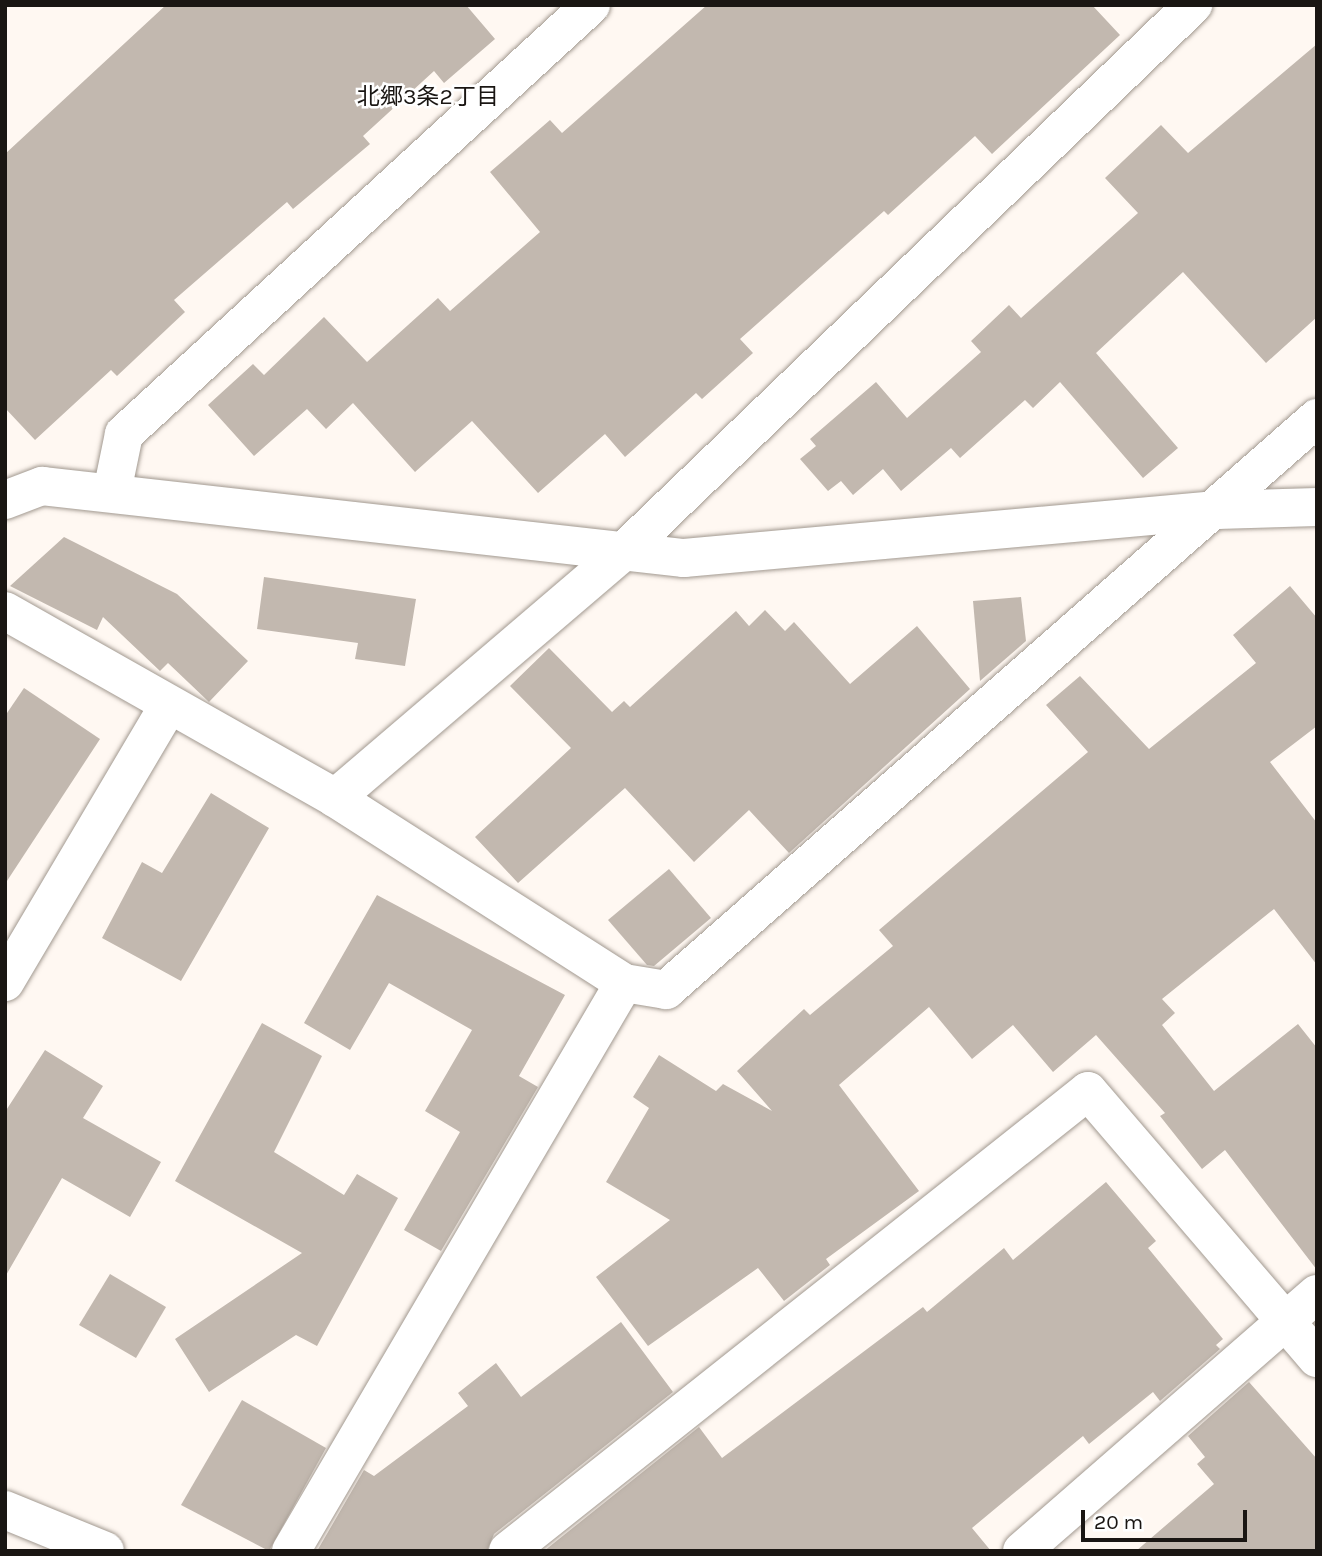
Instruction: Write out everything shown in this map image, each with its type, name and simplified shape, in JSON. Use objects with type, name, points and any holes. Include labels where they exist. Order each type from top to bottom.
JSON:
[{"type":"street","points":[[112,492],[124,434],[591,5]]},
{"type":"street","points":[[335,798],[624,551],[1193,5]]},
{"type":"street","points":[[5,611],[168,706],[335,798],[624,983],[666,990],[1217,510],[1317,418]]},
{"type":"street","points":[[5,500],[42,485],[684,558],[1217,510],[1317,507]]},
{"type":"street","points":[[5,982],[168,706]]},
{"type":"street","points":[[291,1551],[624,983]]},
{"type":"street","points":[[508,1551],[1088,1091],[1317,1358]]},
{"type":"street","points":[[1022,1551],[1317,1294]]},
{"type":"street","points":[[5,1510],[104,1551]]},
{"type":"building","points":[[166,5],[466,5],[495,39],[444,83],[434,71],[363,136],[370,144],[293,209],[287,202],[174,300],[185,312],[117,376],[111,370],[35,440],[5,408],[5,154]]},
{"type":"building","points":[[707,5],[1092,5],[1120,35],[992,154],[975,136],[888,215],[884,211],[740,339],[753,353],[702,399],[696,393],[625,457],[605,434],[538,493],[472,421],[415,472],[353,403],[326,429],[307,409],[254,456],[208,405],[253,364],[264,375],[324,317],[367,362],[438,298],[450,311],[540,232],[490,172],[550,120],[562,133]]},
{"type":"building","points":[[1317,44],[1317,317],[1266,363],[1183,272],[1096,353],[1178,448],[1143,478],[1060,382],[1033,408],[1025,400],[960,458],[951,448],[901,491],[883,469],[853,495],[841,481],[828,491],[800,459],[816,446],[810,439],[876,382],[907,418],[981,352],[971,341],[1009,305],[1021,318],[1138,213],[1105,178],[1161,125],[1188,153]]},
{"type":"building","points":[[64,537],[177,594],[248,661],[209,702],[168,663],[160,671],[103,617],[97,630],[10,586]]},
{"type":"building","points":[[264,577],[416,599],[405,666],[355,659],[358,643],[257,629]]},
{"type":"building","points":[[1290,586],[1317,618],[1317,726],[1270,762],[1317,823],[1317,965],[1274,909],[1162,999],[1175,1013],[1162,1025],[1214,1091],[1298,1024],[1317,1048],[1317,1270],[1225,1150],[1202,1169],[1160,1116],[1165,1113],[1096,1035],[1053,1072],[1013,1025],[972,1059],[929,1007],[839,1085],[919,1191],[826,1259],[830,1265],[784,1301],[758,1268],[648,1346],[596,1277],[670,1220],[606,1182],[649,1108],[633,1097],[659,1055],[716,1091],[723,1084],[772,1111],[737,1071],[804,1009],[810,1015],[893,946],[879,930],[1088,752],[1046,705],[1080,676],[1149,749],[1256,663],[1233,635]]},
{"type":"building","points":[[1021,597],[1026,641],[980,681],[973,601]]},
{"type":"building","points":[[765,610],[785,631],[794,622],[850,684],[917,626],[970,689],[789,853],[749,810],[694,862],[625,788],[518,883],[475,837],[571,748],[510,686],[549,648],[612,712],[624,701],[630,707],[736,611],[749,626]]},
{"type":"building","points":[[24,688],[100,739],[5,884],[5,716]]},
{"type":"building","points":[[211,793],[269,828],[181,981],[102,938],[142,862],[162,873]]},
{"type":"building","points":[[669,869],[711,918],[654,966],[647,965],[608,920]]},
{"type":"building","points":[[377,895],[565,995],[519,1076],[538,1087],[441,1251],[404,1230],[460,1132],[425,1111],[472,1030],[389,983],[350,1050],[304,1023]]},
{"type":"building","points":[[262,1023],[322,1056],[274,1152],[344,1195],[357,1174],[398,1198],[317,1346],[296,1335],[209,1392],[175,1339],[302,1253],[175,1181]]},
{"type":"building","points":[[45,1050],[103,1086],[83,1118],[161,1162],[130,1217],[62,1178],[5,1277],[5,1112]]},
{"type":"building","points":[[1106,1182],[1156,1241],[1148,1248],[1223,1339],[1216,1345],[1220,1349],[1160,1401],[1153,1392],[1089,1444],[1083,1436],[972,1528],[991,1551],[544,1551],[699,1427],[722,1458],[923,1307],[927,1312],[1004,1248],[1013,1260]]},
{"type":"building","points":[[110,1274],[166,1307],[136,1358],[79,1325]]},
{"type":"building","points":[[621,1322],[673,1392],[494,1534],[487,1551],[317,1551],[364,1470],[374,1476],[468,1406],[458,1393],[496,1363],[521,1397]]},
{"type":"building","points":[[1249,1382],[1317,1459],[1317,1551],[1136,1551],[1214,1484],[1197,1464],[1205,1457],[1188,1436]]},
{"type":"building","points":[[242,1400],[326,1448],[269,1551],[181,1505]]},
{"type":"district","name":"北郷3条2丁目","points":[[428,97]]}]
